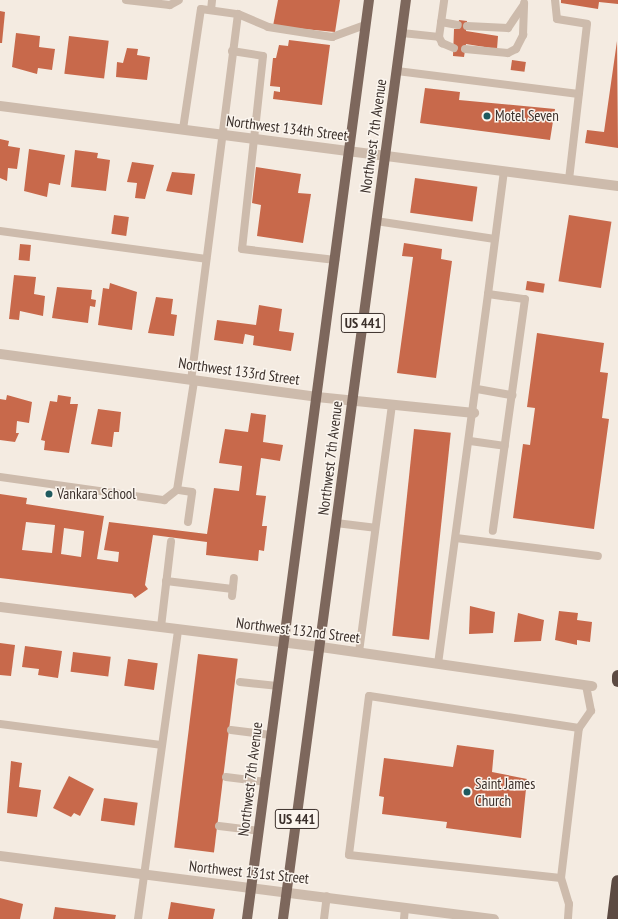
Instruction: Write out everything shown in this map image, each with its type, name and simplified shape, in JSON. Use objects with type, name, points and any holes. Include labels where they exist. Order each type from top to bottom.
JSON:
[{"type":"highway","points":[[613,919],[618,881]]},
{"type":"main road","name":"Northwest 7th Avenue","points":[[247,919],[282,643],[317,397],[369,0]]},
{"type":"main road","name":"Northwest 7th Avenue","points":[[283,919],[321,647],[352,401],[406,0]]},
{"type":"street","name":"Northwest 134th Street","points":[[0,106],[618,186]]},
{"type":"street","name":"Northwest 133rd Street","points":[[0,354],[317,397],[474,413]]},
{"type":"street","name":"Northwest 132nd Street","points":[[0,606],[359,652],[589,686]]},
{"type":"street","name":"Northwest 131st Street","points":[[0,856],[143,875],[327,896],[405,908],[494,919]]},
{"type":"lane","points":[[126,0],[170,6],[179,0]]},
{"type":"lane","points":[[211,10],[212,0]]},
{"type":"lane","points":[[444,0],[439,37],[442,43],[454,48]]},
{"type":"lane","points":[[555,0],[557,19],[587,24],[569,179]]},
{"type":"lane","points":[[441,22],[508,28],[524,2]]},
{"type":"lane","points":[[465,49],[508,54],[516,49],[523,35],[524,2]]},
{"type":"lane","points":[[183,130],[201,9],[238,14],[268,27],[332,37],[365,25]]},
{"type":"lane","points":[[0,477],[164,500],[177,490],[192,380],[221,134],[238,14]]},
{"type":"lane","points":[[402,33],[439,37]]},
{"type":"lane","points":[[232,51],[263,56],[252,138],[242,249],[335,260]]},
{"type":"lane","points":[[397,72],[579,94]]},
{"type":"lane","points":[[438,664],[474,413],[504,171]]},
{"type":"lane","points":[[376,221],[495,239]]},
{"type":"lane","points":[[0,231],[206,259]]},
{"type":"lane","points":[[488,294],[525,299],[494,532]]},
{"type":"lane","points":[[477,389],[512,395]]},
{"type":"lane","points":[[359,652],[392,405]]},
{"type":"lane","points":[[470,441],[505,446]]},
{"type":"lane","points":[[177,490],[192,492],[188,522]]},
{"type":"lane","points":[[336,523],[375,528]]},
{"type":"lane","points":[[456,538],[598,556]]},
{"type":"lane","points":[[161,627],[171,542]]},
{"type":"lane","points":[[166,581],[232,593],[234,578]]},
{"type":"lane","points":[[138,919],[178,630]]},
{"type":"lane","points":[[240,682],[277,686]]},
{"type":"lane","points":[[568,919],[569,904],[561,878],[579,728],[591,711],[589,686]]},
{"type":"lane","points":[[561,878],[349,855],[369,696],[579,728]]},
{"type":"lane","points":[[0,724],[161,745]]},
{"type":"lane","points":[[231,730],[270,735]]},
{"type":"lane","points":[[226,777],[265,782]]},
{"type":"lane","points":[[219,826],[258,831]]},
{"type":"lane","points":[[324,919],[327,896]]},
{"type":"lane","points":[[404,919],[405,908]]},
{"type":"building","points":[[278,0],[340,0],[335,32],[273,26]]},
{"type":"building","points":[[561,0],[618,0],[618,4],[599,2],[598,9],[561,3]]},
{"type":"building","points":[[0,11],[5,12],[2,43],[0,43]]},
{"type":"building","points":[[459,20],[467,21],[466,31],[498,36],[497,49],[466,44],[464,57],[453,56],[454,29],[457,29]]},
{"type":"building","points":[[16,33],[40,36],[39,47],[55,49],[52,70],[38,68],[37,74],[12,67]]},
{"type":"building","points":[[69,36],[109,41],[104,79],[64,74]]},
{"type":"building","points":[[289,40],[330,45],[322,105],[273,99],[274,91],[280,92],[280,87],[270,86],[273,58],[276,58],[279,45],[288,46]]},
{"type":"building","points":[[617,41],[618,148],[585,143],[587,130],[604,132]]},
{"type":"building","points":[[127,48],[138,49],[137,55],[150,57],[147,80],[116,77],[117,62],[123,63]]},
{"type":"building","points":[[512,60],[526,62],[524,72],[511,70]]},
{"type":"building","name":"Motel Seven","points":[[425,88],[460,92],[459,100],[555,109],[550,140],[420,123]]},
{"type":"building","points":[[0,139],[9,141],[8,146],[20,148],[17,169],[8,168],[7,181],[0,178]]},
{"type":"building","points":[[29,149],[65,155],[60,185],[49,183],[47,197],[24,191]]},
{"type":"building","points":[[75,150],[98,153],[97,158],[110,160],[106,191],[71,187]]},
{"type":"building","points":[[132,162],[154,165],[145,199],[135,198],[137,183],[127,182]]},
{"type":"building","points":[[256,167],[301,174],[298,193],[311,194],[303,243],[257,236],[261,205],[252,203]]},
{"type":"building","points":[[172,172],[195,174],[192,195],[166,191]]},
{"type":"building","points":[[415,178],[477,187],[473,221],[410,213]]},
{"type":"building","points":[[114,215],[129,217],[126,236],[111,234]]},
{"type":"building","points":[[569,215],[611,222],[601,288],[559,281]]},
{"type":"building","points":[[404,243],[442,249],[441,259],[452,261],[436,378],[397,373],[413,257],[402,256]]},
{"type":"building","points":[[20,244],[31,245],[30,261],[19,260]]},
{"type":"building","points":[[14,275],[36,277],[34,294],[45,296],[43,316],[20,311],[19,320],[9,319]]},
{"type":"building","points":[[527,281],[545,284],[543,293],[526,290]]},
{"type":"building","points":[[110,283],[137,292],[132,330],[98,325],[103,288],[109,289]]},
{"type":"building","points":[[57,287],[92,290],[91,299],[96,300],[95,307],[90,306],[88,323],[52,318]]},
{"type":"building","points":[[156,297],[173,299],[171,314],[177,315],[174,336],[148,333]]},
{"type":"building","points":[[259,305],[282,309],[279,331],[294,333],[291,351],[253,345],[254,336],[245,334],[243,344],[214,340],[217,320],[256,325]]},
{"type":"building","points":[[537,333],[604,343],[600,372],[608,373],[602,418],[609,419],[594,529],[513,518],[523,444],[530,445],[535,408],[527,407]]},
{"type":"building","points":[[7,395],[32,402],[29,423],[17,421],[16,433],[19,433],[15,442],[0,440],[0,399],[6,400]]},
{"type":"building","points":[[58,395],[71,397],[70,404],[78,404],[69,453],[44,450],[45,441],[41,440],[50,401],[57,402]]},
{"type":"building","points":[[98,409],[121,412],[119,432],[114,432],[112,447],[91,444]]},
{"type":"building","points":[[251,413],[266,415],[263,442],[283,445],[280,461],[261,458],[256,495],[266,496],[262,526],[267,526],[264,551],[259,550],[258,561],[206,555],[207,542],[153,535],[145,585],[148,589],[135,598],[132,594],[0,578],[0,494],[27,498],[26,504],[104,516],[97,559],[118,562],[119,552],[104,550],[109,522],[207,534],[214,488],[239,491],[242,466],[219,463],[225,429],[248,432]],"holes":[[[26,522],[55,525],[52,553],[22,550]],[[64,528],[84,531],[81,557],[61,554]]]},
{"type":"building","points":[[414,429],[451,433],[429,640],[392,636]]},
{"type":"building","points":[[470,606],[495,612],[493,633],[469,634]]},
{"type":"building","points":[[559,611],[578,613],[577,620],[592,622],[590,642],[577,640],[577,645],[555,640]]},
{"type":"building","points":[[518,613],[544,620],[541,641],[514,642]]},
{"type":"building","points":[[0,643],[15,645],[11,676],[0,675]]},
{"type":"building","points":[[25,646],[62,651],[58,678],[38,675],[39,669],[22,667]]},
{"type":"building","points":[[73,652],[111,657],[108,676],[71,672]]},
{"type":"building","points":[[198,654],[238,659],[214,852],[174,848]]},
{"type":"building","points":[[128,659],[158,663],[154,690],[124,686]]},
{"type":"building","points":[[457,745],[494,750],[492,772],[527,779],[521,838],[446,828],[447,822],[382,814],[384,797],[379,796],[384,758],[453,767]]},
{"type":"building","points":[[11,761],[22,763],[19,787],[41,790],[37,817],[7,813]]},
{"type":"building","points":[[69,776],[94,789],[80,816],[74,813],[71,817],[53,808]]},
{"type":"building","points":[[104,798],[138,803],[134,826],[101,821]]},
{"type":"building","points":[[0,898],[23,904],[20,919],[0,919]]},
{"type":"building","points":[[171,902],[215,909],[213,919],[168,919]]},
{"type":"building","points":[[55,907],[116,915],[115,919],[53,919]]},
{"type":"place","name":"Motel Seven","points":[[487,116]]},
{"type":"place","name":"Vankara School","points":[[49,494]]},
{"type":"place","name":"Saint James Church","points":[[467,792]]}]
